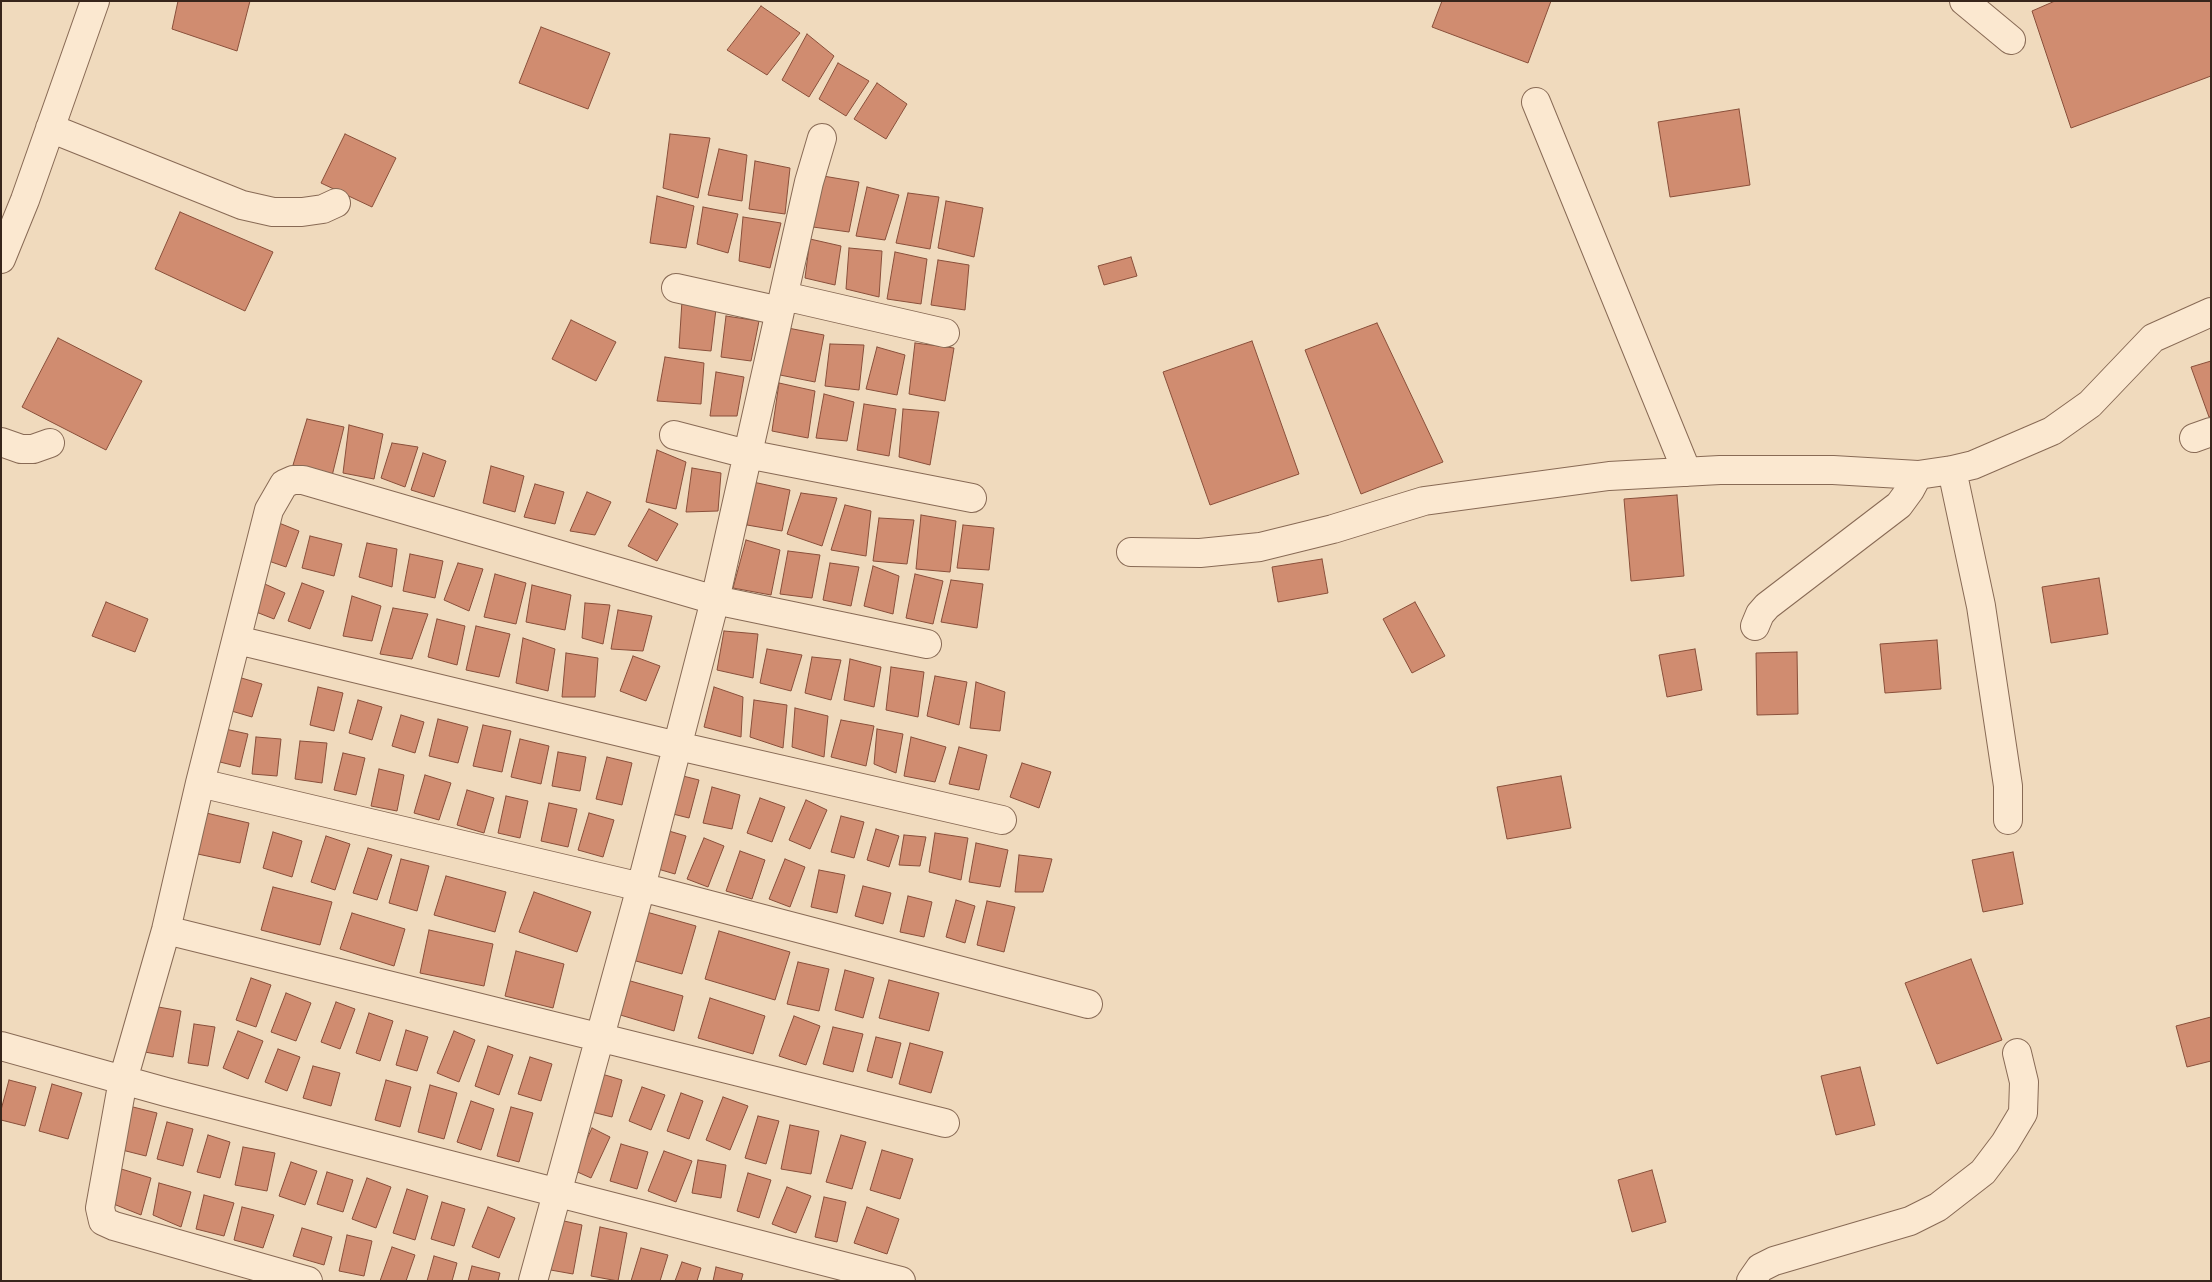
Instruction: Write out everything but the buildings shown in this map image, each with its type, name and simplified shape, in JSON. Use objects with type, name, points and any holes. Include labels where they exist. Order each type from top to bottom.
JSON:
[{"type":"street","points":[[1,259],[95,1]]},
{"type":"street","points":[[1964,1],[2011,40]]},
{"type":"street","points":[[1536,102],[1687,472]]},
{"type":"street","points":[[50,128],[242,205],[273,212],[302,212],[323,209],[336,203]]},
{"type":"street","points":[[533,1281],[556,1191],[641,886],[715,600],[809,182],[822,138]]},
{"type":"street","points":[[676,288],[782,304],[945,333]]},
{"type":"street","points":[[1131,552],[1200,553],[1260,547],[1333,529],[1424,501],[1558,482],[1687,472],[1833,470],[1918,475],[1952,470],[1973,465],[2052,431],[2090,404],[2127,363],[2153,338],[2211,312]]},
{"type":"street","points":[[674,435],[747,454],[972,498]]},
{"type":"street","points":[[1,442],[21,449],[33,449],[50,443]]},
{"type":"street","points":[[1952,470],[1981,606],[2008,786],[2008,820]]},
{"type":"street","points":[[1755,626],[1760,614],[1767,606],[1899,505],[1918,475]]},
{"type":"street","points":[[308,1281],[114,1226],[103,1221],[100,1208],[123,1080],[166,930],[200,783],[268,510],[284,484],[293,480],[303,480],[715,600],[926,644]]},
{"type":"street","points":[[237,640],[678,746],[1002,820]]},
{"type":"street","points":[[200,783],[641,886],[1088,1004]]},
{"type":"street","points":[[166,930],[600,1036],[944,1123]]},
{"type":"street","points":[[1,1046],[123,1080],[901,1281]]},
{"type":"street","points":[[1751,1281],[1760,1268],[1774,1261],[1910,1221],[1938,1207],[1983,1172],[2005,1143],[2023,1113],[2024,1082],[2017,1053]]}]
